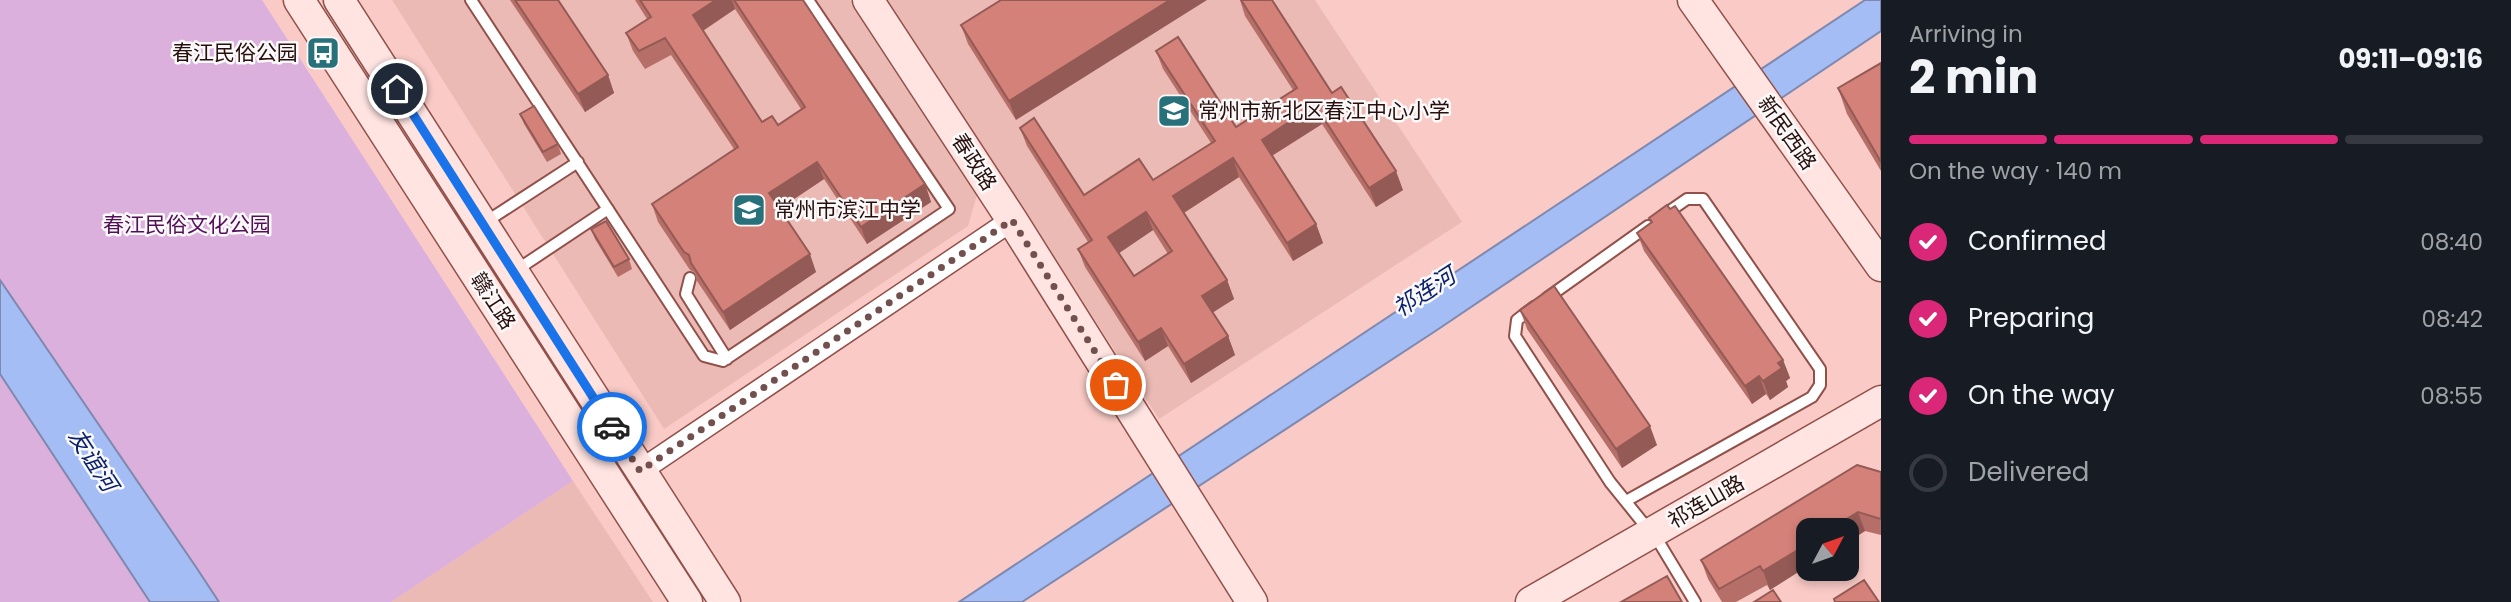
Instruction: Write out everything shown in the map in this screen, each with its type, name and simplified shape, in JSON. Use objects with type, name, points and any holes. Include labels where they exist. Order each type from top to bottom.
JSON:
[{"type":"street","name":"赣江路","points":[[299,0],[687,602]]},
{"type":"street","name":"赣江路","points":[[339,0],[725,602]]},
{"type":"street","name":"春政路","points":[[868,0],[1012,220],[1252,602]]},
{"type":"street","name":"新民西路","points":[[1693,0],[1744,56],[1787,116],[1881,236]]},
{"type":"street","name":"新民西路","points":[[1717,0],[1744,56]]},
{"type":"street","name":"新民西路","points":[[1787,116],[1881,266]]},
{"type":"street","points":[[640,471],[1012,220]]},
{"type":"street","name":"祁连山路","points":[[1560,602],[1656,538],[1881,401]]},
{"type":"street","name":"祁连山路","points":[[1531,602],[1656,538],[1881,416]]},
{"type":"lane","points":[[471,0],[704,356],[723,361],[949,209],[808,0]]},
{"type":"lane","points":[[484,223],[578,162]]},
{"type":"lane","points":[[1626,501],[1812,397],[1820,385],[1820,369],[1703,199],[1687,198],[1517,320],[1515,336],[1610,482],[1656,538],[1695,602]]},
{"type":"lane","points":[[515,271],[608,209]]},
{"type":"lane","points":[[690,278],[686,294],[727,359]]},
{"type":"shaded area","name":"常州市滨江中学","points":[[392,0],[850,0],[977,195],[968,226],[664,429]]},
{"type":"shaded area","name":"常州市新北区春江中心小学","points":[[887,0],[1315,0],[1462,222],[1159,419]]},
{"type":"shaded area","points":[[573,481],[653,602],[391,602]]},
{"type":"green space","name":"春江民俗文化公园","points":[[0,0],[262,0],[573,481],[391,602],[219,602],[0,280]]},
{"type":"green space","points":[[0,374],[150,602],[0,602]]},
{"type":"water","points":[[1865,0],[1881,0],[1881,31],[1437,330],[1022,602],[959,602]]},
{"type":"water","name":"友谊河","points":[[0,280],[219,602],[150,602],[0,374]]},
{"type":"building","points":[[515,0],[558,0],[608,75],[578,94]]},
{"type":"building","points":[[640,0],[716,0],[693,15],[762,122],[772,116],[778,125],[805,107],[734,0],[803,0],[925,184],[861,227],[817,162],[769,193],[810,254],[723,312],[691,263],[689,255],[684,252],[652,204],[738,147],[665,38],[639,51],[626,33],[651,17]]},
{"type":"building","points":[[1001,0],[1170,0],[1009,101],[961,25]]},
{"type":"building","points":[[1241,0],[1272,0],[1332,93],[1341,87],[1396,171],[1369,188],[1315,105],[1262,140],[1316,224],[1287,243],[1233,158],[1173,196],[1227,280],[1202,296],[1228,336],[1184,364],[1161,328],[1138,342],[1078,249],[1092,240],[1020,128],[1034,118],[1084,195],[1139,159],[1153,180],[1215,141],[1156,51],[1178,37],[1236,127],[1297,88]],"holes":[[[1146,212],[1172,251],[1134,276],[1108,237]]]},
{"type":"building","points":[[1881,63],[1881,162],[1838,88]]},
{"type":"building","points":[[534,106],[558,144],[543,152],[520,114]]},
{"type":"building","points":[[1667,205],[1670,209],[1675,206],[1783,360],[1778,363],[1782,368],[1763,381],[1759,376],[1745,386],[1637,233],[1652,222],[1649,218]]},
{"type":"building","points":[[606,221],[629,259],[614,267],[591,229]]},
{"type":"building","points":[[1554,286],[1650,426],[1616,449],[1520,310]]},
{"type":"building","points":[[1857,465],[1881,472],[1881,519],[1858,512],[1848,518],[1796,518],[1796,551],[1763,571],[1760,566],[1719,589],[1701,560]]},
{"type":"building","points":[[1667,576],[1682,602],[1621,602]]},
{"type":"building","points":[[1864,580],[1879,602],[1835,602],[1834,599]]},
{"type":"building","points":[[1773,590],[1781,602],[1754,602]]},
{"type":"way so far","points":[[612,427],[640,471],[1012,220],[1116,385]]},
{"type":"place","name":"春江民俗公园","points":[[323,53]]},
{"type":"place","name":"常州市新北区春江中心小学","points":[[1174,111]]},
{"type":"place","name":"常州市滨江中学","points":[[749,210]]},
{"type":"route","points":[[397,89],[612,427]]},
{"type":"water label","name":"祁连河","points":[[1424,292]]}]
